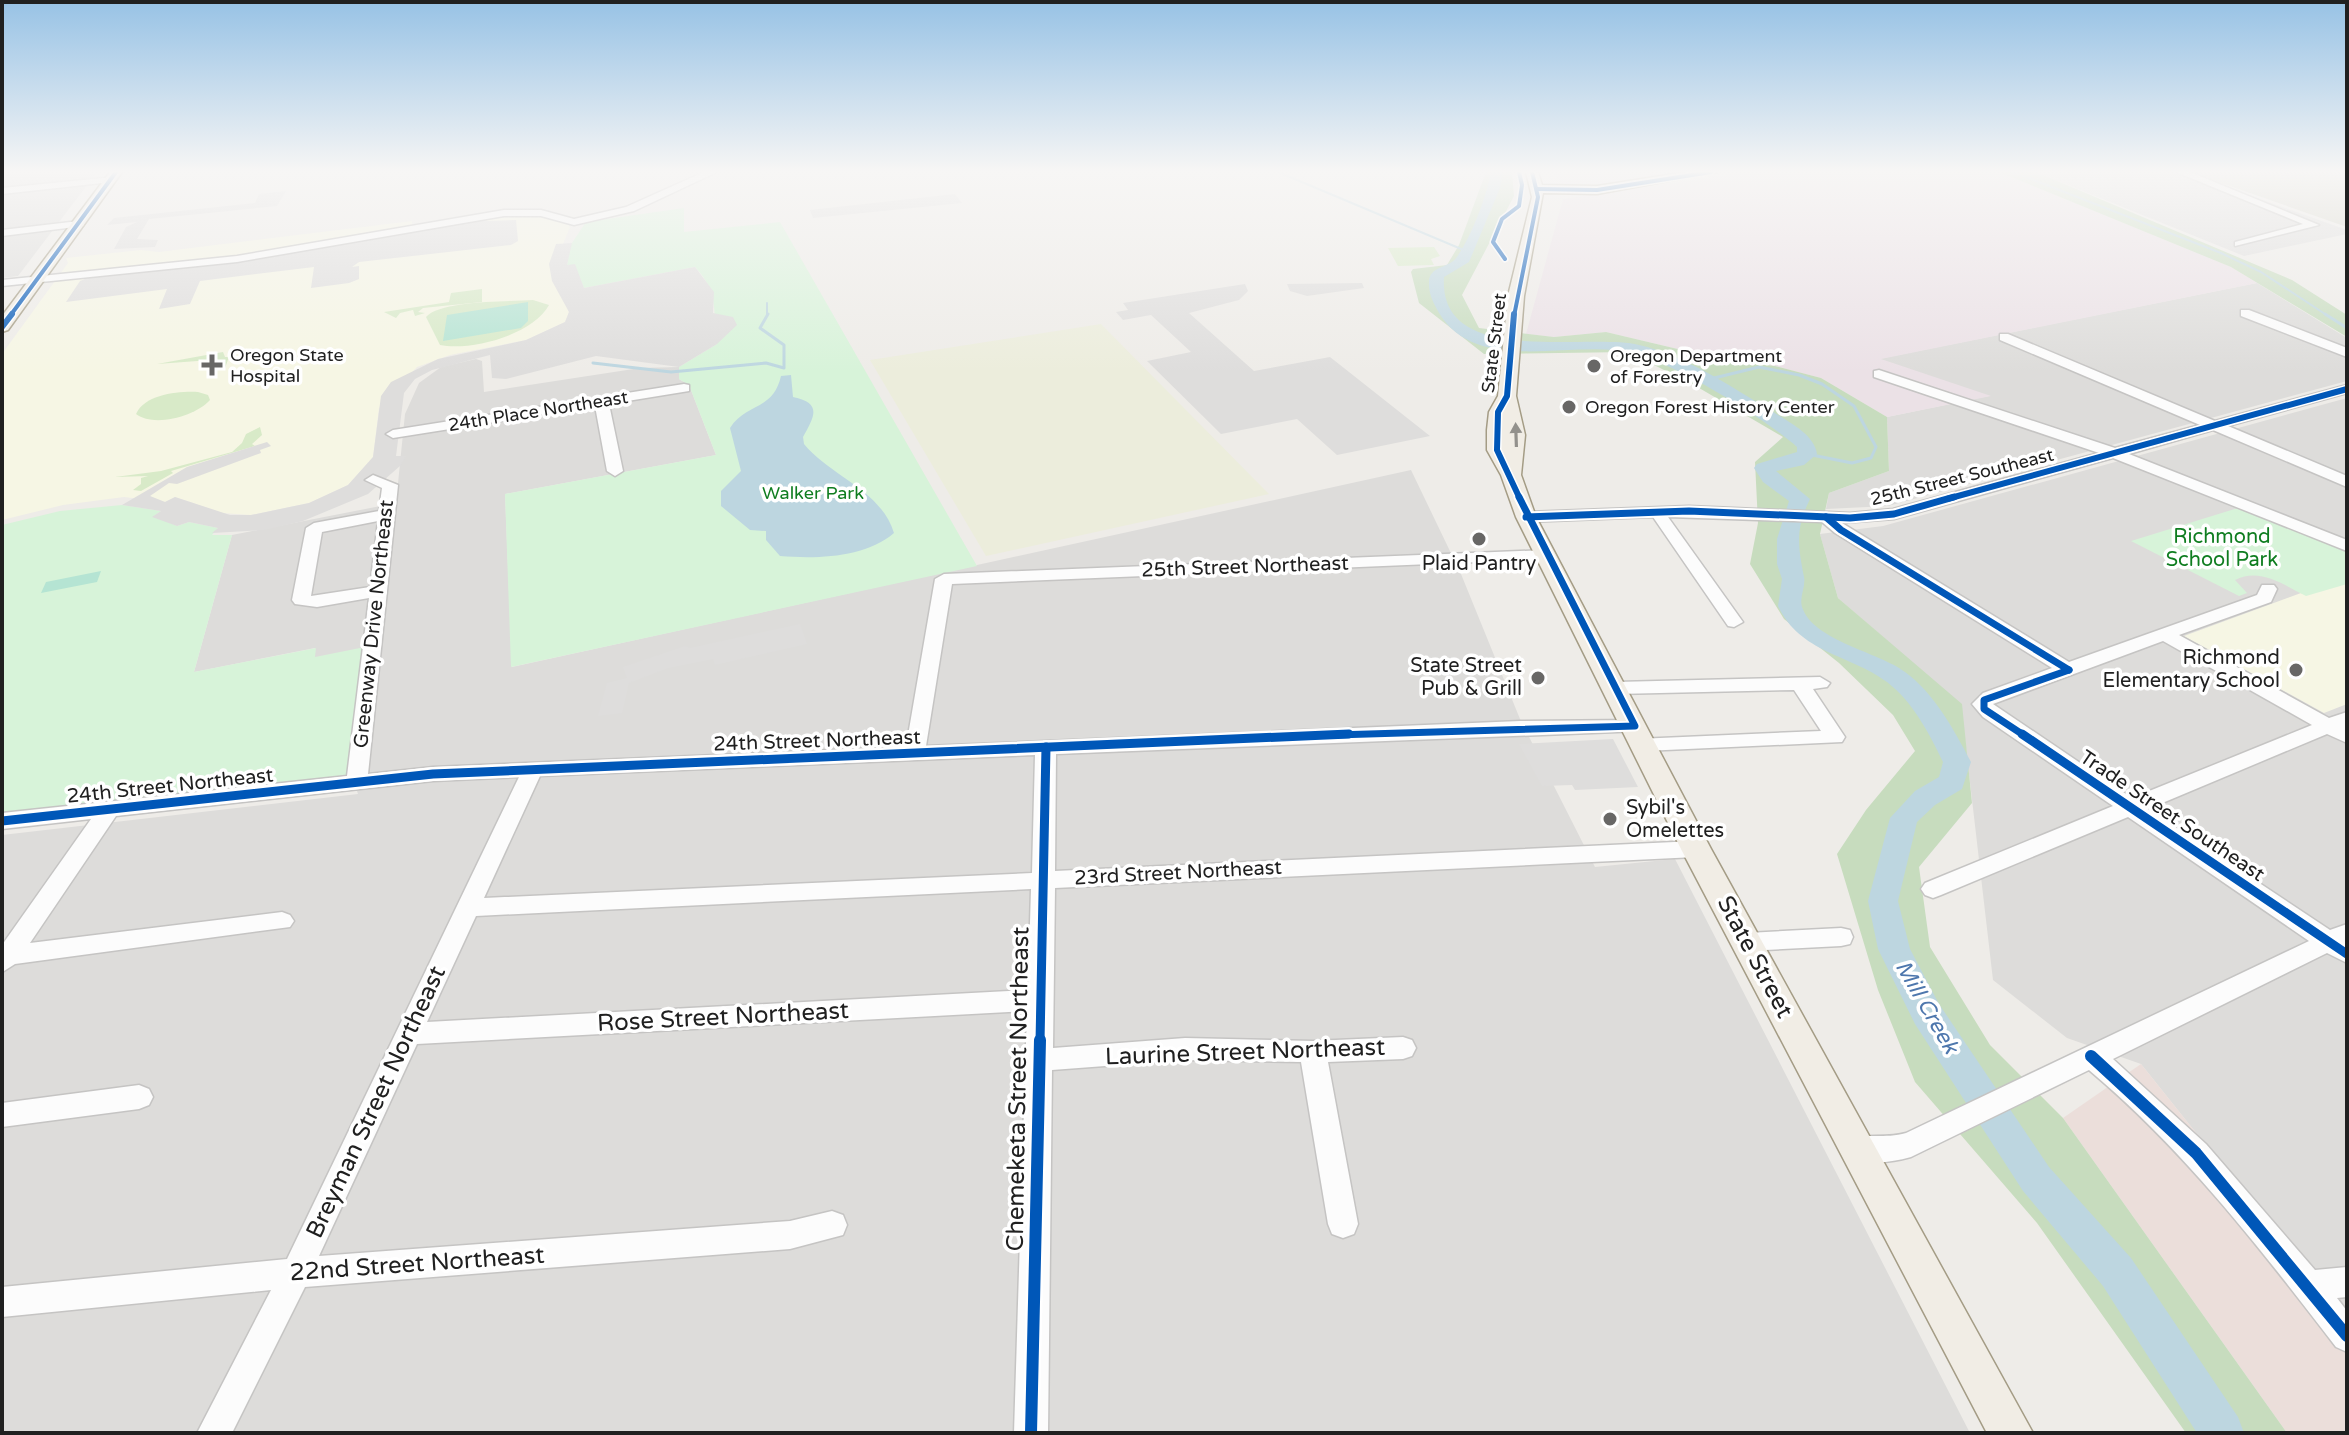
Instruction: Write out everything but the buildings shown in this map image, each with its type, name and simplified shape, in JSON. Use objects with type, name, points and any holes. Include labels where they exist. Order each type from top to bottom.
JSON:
[{"type":"main road","points":[[4,323],[68,239]]},
{"type":"main road","name":"State Street","points":[[1527,239],[1516,296],[1507,396],[1498,412],[1497,450],[1511,475],[1526,517],[1696,849],[2011,1433]]},
{"type":"street","points":[[2,283],[237,259],[353,239]]},
{"type":"street","points":[[2239,244],[2259,239]]},
{"type":"street","points":[[2245,313],[2347,353]]},
{"type":"street","points":[[2004,337],[2347,482]]},
{"type":"street","points":[[2347,533],[2132,448],[1882,368],[2114,453],[2347,546]]},
{"type":"street","name":"24th Place Northeast","points":[[393,434],[684,388]]},
{"type":"street","name":"25th Street Southeast","points":[[1526,517],[1657,512],[1826,517],[1894,514],[2347,389]]},
{"type":"street","points":[[601,401],[615,471]]},
{"type":"street","name":"Greenway Drive Northeast","points":[[357,782],[390,485],[373,480]]},
{"type":"street","points":[[1657,512],[1734,622]]},
{"type":"street","points":[[376,591],[317,602],[301,600],[314,528],[385,515]]},
{"type":"street","points":[[1826,517],[1841,530],[2069,670],[2265,598],[2268,589]]},
{"type":"street","name":"25th Street Northeast","points":[[915,753],[944,579],[1546,555]]},
{"type":"street","points":[[2165,635],[2341,727]]},
{"type":"street","name":"Trade Street Southeast","points":[[2069,670],[1990,697],[1982,704],[1990,713],[2341,943]]},
{"type":"street","name":"24th Street Northeast","points":[[2,821],[357,782],[533,769],[1520,727],[1702,742],[1835,737],[1799,683]]},
{"type":"street","points":[[1616,688],[1820,683]]},
{"type":"street","points":[[1933,889],[2130,806],[2341,727]]},
{"type":"street","name":"Chemeketa Street Northeast","points":[[1031,1433],[1046,747]]},
{"type":"street","name":"Breyman Street Northeast","points":[[214,1433],[296,1273],[533,769]]},
{"type":"street","points":[[4,959],[110,808]]},
{"type":"street","name":"23rd Street Northeast","points":[[469,908],[1696,849]]},
{"type":"street","points":[[4,959],[282,921]]},
{"type":"street","points":[[1747,942],[1841,937]]},
{"type":"street","points":[[1858,1148],[1886,1151],[1902,1148],[2091,1056],[2341,943]]},
{"type":"street","name":"Rose Street Northeast","points":[[407,1034],[1039,1000]]},
{"type":"street","name":"Laurine Street Northeast","points":[[1039,1060],[1236,1048],[1313,1052],[1403,1048]]},
{"type":"street","points":[[1313,1052],[1343,1224]]},
{"type":"street","points":[[2091,1056],[2138,1093],[2182,1135],[2347,1336]]},
{"type":"street","points":[[2,1115],[139,1097]]},
{"type":"street","name":"22nd Street Northeast","points":[[2,1302],[296,1273],[790,1235],[832,1225]]},
{"type":"street","points":[[2308,1286],[2347,1282]]},
{"type":"shaded area","points":[[2,239],[46,239],[18,276],[2,278]]},
{"type":"shaded area","points":[[119,239],[158,240],[155,247],[114,249]]},
{"type":"shaded area","name":"Oregon State Hospital","points":[[265,239],[565,239],[563,244],[556,244],[562,297],[569,312],[565,322],[526,340],[450,355],[417,367],[379,408],[373,457],[348,485],[309,503],[251,515],[222,513],[175,497],[165,502],[124,497],[63,505],[2,520],[2,354],[68,263],[66,258],[141,250],[159,252]]},
{"type":"shaded area","points":[[354,239],[518,241],[511,245],[359,262],[352,267],[359,266],[359,279],[311,288],[314,267],[200,281],[190,304],[159,309],[167,289],[66,302],[80,281],[95,275],[186,266]]},
{"type":"shaded area","points":[[1552,239],[2163,239],[2231,267],[2257,283],[1881,359],[1991,396],[1887,417],[1821,378],[1775,366],[1724,360],[1606,332],[1554,337],[1526,334]]},
{"type":"shaded area","points":[[2202,239],[2324,239],[2244,256]]},
{"type":"shaded area","points":[[572,243],[567,265],[575,264],[584,288],[695,267],[714,292],[713,313],[733,317],[737,325],[717,344],[679,367],[596,356],[506,379],[492,378],[490,355],[432,370],[415,379],[404,393],[396,456],[406,456],[400,466],[368,494],[303,521],[264,530],[212,533],[218,528],[189,522],[177,526],[152,517],[161,511],[122,505],[187,467],[267,442],[271,446],[260,450],[261,453],[177,484],[169,483],[150,496],[165,502],[175,497],[230,515],[251,515],[309,503],[348,485],[373,457],[381,396],[391,382],[438,359],[526,340],[565,322],[569,312],[552,281],[549,264],[556,244]]},
{"type":"shaded area","points":[[1362,283],[1364,288],[1307,296],[1290,291],[1287,284]]},
{"type":"shaded area","points":[[2257,283],[2347,338],[2347,381],[1888,506],[1826,509],[1829,493],[1889,471],[1887,417],[1989,396],[1878,359]]},
{"type":"shaded area","points":[[1245,284],[1248,291],[1239,300],[1189,313],[1254,371],[1330,357],[1430,436],[1337,455],[1297,419],[1221,434],[1147,361],[1191,352],[1151,315],[1123,320],[1116,312],[1128,310],[1123,303]]},
{"type":"shaded area","points":[[1101,324],[1269,494],[986,556],[870,360]]},
{"type":"shaded area","points":[[476,359],[482,361],[484,392],[640,368],[679,367],[679,379],[689,385],[716,455],[505,494],[512,667],[1411,470],[1461,574],[1520,719],[1595,867],[1675,859],[1970,1433],[2,1433],[2,835],[358,794],[314,658],[315,648],[194,672],[232,535],[396,503],[405,414],[419,383],[441,367]]},
{"type":"shaded area","points":[[2347,398],[2347,1322],[2141,1064],[2067,1038],[1993,980],[1961,705],[1838,598],[1820,534],[1883,526]]},
{"type":"shaded area","name":"Richmond Elementary School","points":[[2347,584],[2347,704],[2324,713],[2184,636],[2301,593],[2306,595]]},
{"type":"shaded area","points":[[800,624],[807,644],[715,665],[713,659],[668,668],[629,683],[622,713],[598,716],[607,683],[627,678],[623,667],[685,646],[690,648]]},
{"type":"shaded area","points":[[1613,739],[1638,787],[1575,790],[1572,785],[1542,786],[1519,744]]},
{"type":"shaded area","points":[[2141,1064],[2347,1322],[2347,1433],[2287,1433],[2063,1118]]},
{"type":"green space","name":"Walker Park","points":[[575,239],[790,239],[977,566],[511,667],[505,494],[716,455],[689,385],[679,379],[679,367],[717,344],[714,303],[703,276],[695,267],[584,288],[576,270],[567,265],[570,246]]},
{"type":"green space","points":[[1461,239],[1491,239],[1462,295],[1479,328],[1554,337],[1606,332],[1724,360],[1775,366],[1821,378],[1887,417],[1889,471],[1829,493],[1820,534],[1838,598],[1962,704],[1972,803],[1919,867],[1930,947],[1990,1045],[2063,1118],[2287,1433],[2186,1433],[2037,1223],[1915,1082],[1878,990],[1837,854],[1866,810],[1915,751],[1893,715],[1839,663],[1784,619],[1750,564],[1758,523],[1755,462],[1783,437],[1694,385],[1628,352],[1484,354],[1419,303],[1411,272],[1413,269],[1447,265]]},
{"type":"green space","points":[[2163,239],[2195,239],[2292,280],[2347,315],[2347,337],[2231,267]]},
{"type":"green space","points":[[1434,247],[1440,256],[1431,259],[1434,265],[1398,266],[1388,248]]},
{"type":"green space","points":[[482,289],[482,302],[423,308],[418,312],[425,313],[415,316],[413,310],[400,313],[396,318],[384,312],[449,302],[451,293]]},
{"type":"green space","points":[[533,300],[549,305],[530,325],[500,338],[468,346],[440,345],[426,317],[446,307]]},
{"type":"green space","points":[[528,302],[528,321],[521,328],[443,341],[447,315]]},
{"type":"green space","points":[[223,352],[225,357],[229,357],[225,368],[208,371],[211,360],[157,364]]},
{"type":"green space","points":[[198,392],[208,395],[210,400],[185,415],[153,420],[136,414],[140,407],[155,398],[172,393]]},
{"type":"green space","points":[[260,427],[262,435],[252,444],[255,446],[171,471],[173,473],[141,491],[133,490],[141,484],[141,478],[148,476],[115,477],[161,471],[232,452],[246,434]]},
{"type":"green space","points":[[122,505],[161,511],[154,516],[177,526],[189,522],[218,528],[212,535],[232,535],[194,672],[316,648],[315,657],[370,646],[357,782],[2,821],[2,525],[60,511]]},
{"type":"green space","name":"Richmond School Park","points":[[2238,508],[2347,550],[2347,584],[2306,596],[2272,579],[2254,575],[2235,580],[2247,593],[2239,596],[2131,541]]},
{"type":"green space","points":[[101,571],[97,582],[41,593],[46,582]]},
{"type":"water","points":[[791,375],[793,397],[808,403],[813,411],[811,423],[803,437],[804,444],[867,494],[887,518],[894,533],[869,548],[840,555],[780,556],[766,540],[766,531],[750,530],[721,506],[721,491],[741,471],[730,428],[736,420],[772,395],[781,376]]},
{"type":"waterway","points":[[1437,239],[1466,251]]},
{"type":"waterway","name":"Mill Creek","points":[[1472,239],[1462,262],[1438,274],[1437,288],[1441,303],[1454,324],[1474,337],[1499,344],[1637,349],[1726,392],[1776,422],[1806,445],[1807,454],[1797,461],[1764,468],[1770,478],[1800,499],[1789,530],[1787,557],[1793,575],[1790,606],[1796,619],[1821,640],[1896,677],[1931,716],[1957,762],[1952,782],[1925,798],[1904,818],[1883,901],[1894,949],[1927,1014],[2036,1179],[2117,1272],[2222,1433]]},
{"type":"waterway","points":[[2185,239],[2261,272],[2328,316]]},
{"type":"waterway","points":[[767,303],[767,316]]},
{"type":"waterway","points":[[2325,314],[2347,328]]},
{"type":"waterway","points":[[593,363],[671,372],[766,363],[784,368],[784,345],[760,328],[767,316]]},
{"type":"waterway","points":[[1702,381],[1759,367],[1799,375],[1822,384],[1854,406],[1876,447],[1871,458],[1852,463],[1807,454]]},
{"type":"cycle path","points":[[2,327],[67,239]]},
{"type":"cycle path","points":[[1494,239],[1493,242],[1505,259]]},
{"type":"cycle path","points":[[2,821],[433,774],[1520,727],[1635,726],[1526,517],[1511,475],[1497,450],[1498,412],[1507,396],[1516,296],[1529,239]]},
{"type":"cycle path","points":[[1526,517],[1689,511],[1850,518],[1894,514],[2347,389]]},
{"type":"cycle path","points":[[1826,517],[1841,530],[2069,670]]},
{"type":"cycle path","points":[[2069,670],[1990,697],[1984,700],[1984,709],[2347,954]]},
{"type":"cycle path","points":[[1031,1433],[1046,747]]},
{"type":"cycle path","points":[[2091,1056],[2128,1086],[2196,1153],[2258,1224],[2347,1336]]},
{"type":"place","name":"Oregon State Hospital","points":[[212,365]]},
{"type":"place","name":"Oregon Department of Forestry","points":[[1594,366]]},
{"type":"place","name":"Oregon Forest History Center","points":[[1569,407]]},
{"type":"place","name":"Plaid Pantry","points":[[1479,539]]},
{"type":"place","name":"Richmond Elementary School","points":[[2296,670]]},
{"type":"place","name":"State Street Pub & Grill","points":[[1538,678]]},
{"type":"place","name":"Sybil's Omelettes","points":[[1610,819]]}]
